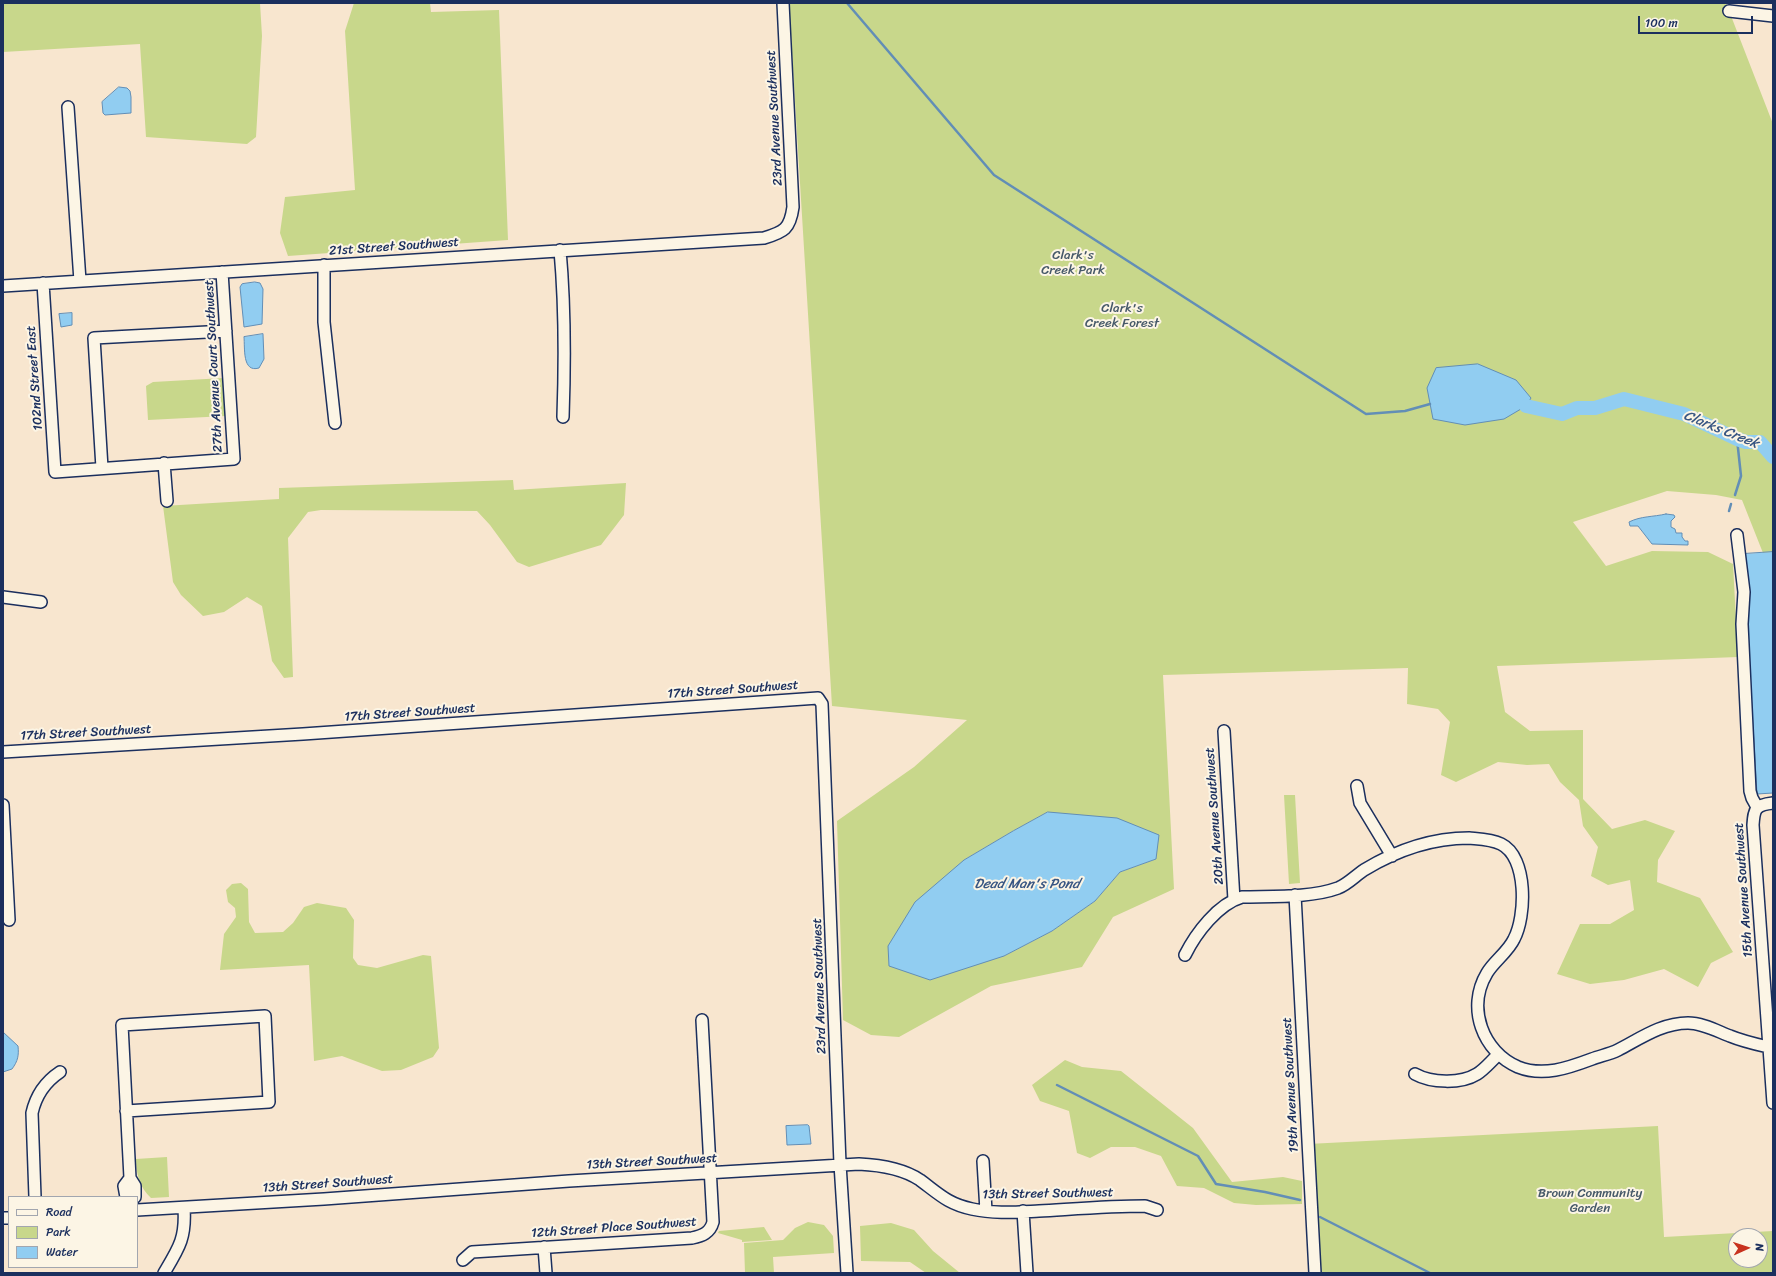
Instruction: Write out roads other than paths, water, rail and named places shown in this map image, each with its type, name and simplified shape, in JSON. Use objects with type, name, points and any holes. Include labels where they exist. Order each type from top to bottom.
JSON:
[{"type":"street","name":"23rd Avenue Southwest","points":[[783,3],[793,198],[791,222],[785,229]]},
{"type":"street","points":[[1729,11],[1773,16]]},
{"type":"street","points":[[68,107],[80,281]]},
{"type":"street","name":"21st Street Southwest","points":[[3,286],[764,238],[780,233],[785,229]]},
{"type":"street","points":[[560,250],[563,286],[563,417]]},
{"type":"street","points":[[324,265],[324,322],[335,423]]},
{"type":"street","name":"27th Avenue Court Southwest","points":[[164,463],[234,459],[222,272]]},
{"type":"street","name":"102nd Street East","points":[[42,283],[55,472],[102,468]]},
{"type":"street","points":[[167,501],[164,463],[102,468],[94,338],[226,331]]},
{"type":"street","name":"15th Avenue Southwest","points":[[1737,536],[1744,592],[1742,624],[1750,791],[1752,798],[1758,807],[1754,811],[1753,826],[1773,1103]]},
{"type":"street","points":[[3,597],[41,602]]},
{"type":"street","name":"23rd Avenue Southwest","points":[[818,698],[822,704],[840,1164],[847,1273]]},
{"type":"street","name":"17th Street Southwest","points":[[3,752],[318,733],[818,698]]},
{"type":"street","name":"20th Avenue Southwest","points":[[1224,731],[1234,900]]},
{"type":"street","points":[[1357,786],[1360,803],[1392,856]]},
{"type":"street","points":[[1758,807],[1773,803]]},
{"type":"street","points":[[3,805],[8,920]]},
{"type":"street","points":[[1185,954],[1192,940],[1202,928],[1234,900],[1242,898],[1295,896],[1338,888],[1364,870],[1422,843],[1454,838],[1483,839],[1502,845],[1512,854],[1518,864],[1520,874],[1521,920],[1514,941],[1487,973],[1480,990],[1478,1015],[1481,1028],[1489,1044],[1498,1055],[1509,1063],[1531,1071],[1546,1072],[1557,1070],[1616,1051],[1639,1038],[1664,1027],[1688,1023],[1703,1026],[1753,1044],[1768,1047]]},
{"type":"street","name":"19th Avenue Southwest","points":[[1295,896],[1315,1273]]},
{"type":"street","points":[[126,1111],[269,1102],[265,1016],[122,1025],[126,1111],[130,1178],[135,1186],[135,1196]]},
{"type":"street","points":[[702,1020],[710,1172]]},
{"type":"street","points":[[1415,1074],[1430,1079],[1463,1079],[1477,1074],[1498,1055]]},
{"type":"street","points":[[35,1196],[32,1113],[35,1100],[41,1090],[49,1080],[60,1072]]},
{"type":"street","points":[[983,1161],[986,1211]]},
{"type":"street","name":"13th Street Southwest","points":[[138,1210],[324,1199],[569,1181],[840,1164],[871,1165],[892,1168],[919,1180],[936,1194],[952,1203],[962,1207],[986,1211],[1023,1212],[1132,1206],[1145,1206],[1157,1210]]},
{"type":"street","name":"12th Street Place Southwest","points":[[462,1260],[472,1252],[692,1238],[704,1235],[712,1227],[713,1222],[710,1172]]},
{"type":"street","points":[[126,1196],[124,1186],[130,1178]]},
{"type":"street","points":[[164,1273],[180,1246],[185,1224],[184,1208]]},
{"type":"street","points":[[1023,1212],[1027,1273]]},
{"type":"street","points":[[544,1247],[546,1273]]},
{"type":"water","points":[[119,87],[127,88],[130,91],[131,113],[105,115],[103,113],[102,102]]},
{"type":"water","points":[[255,282],[260,283],[263,289],[262,324],[244,327],[240,287],[242,284]]},
{"type":"water","points":[[72,313],[72,325],[61,327],[59,314]]},
{"type":"water","points":[[263,334],[264,359],[259,368],[254,369],[247,363],[244,337]]},
{"type":"water","points":[[1478,364],[1516,380],[1531,398],[1526,406],[1504,419],[1465,425],[1433,419],[1427,388],[1436,368]]},
{"type":"water","points":[[1666,514],[1674,515],[1675,517],[1671,521],[1671,527],[1675,529],[1676,533],[1682,533],[1682,537],[1685,541],[1688,541],[1688,545],[1652,544],[1638,526],[1630,526],[1629,522],[1634,520]]},
{"type":"water","points":[[1773,552],[1773,793],[1757,794],[1743,554]]},
{"type":"water","name":"Dead Man's Pond","points":[[1048,812],[1117,818],[1159,835],[1156,859],[1120,872],[1095,901],[1052,931],[1004,956],[930,980],[889,966],[888,946],[915,902],[964,860]]},
{"type":"water","points":[[3,1032],[18,1046],[18,1058],[12,1069],[3,1072]]},
{"type":"water","points":[[808,1125],[811,1144],[787,1145],[786,1126]]},
{"type":"waterway","points":[[847,3],[994,175],[1366,414],[1405,411],[1430,404]]},
{"type":"waterway","name":"Clarks Creek","points":[[1526,406],[1562,414],[1577,408],[1595,408],[1624,399],[1684,414],[1746,442],[1760,442],[1773,457]]},
{"type":"waterway","points":[[1735,495],[1741,476],[1737,439]]},
{"type":"waterway","points":[[1729,511],[1731,504]]},
{"type":"waterway","points":[[1057,1085],[1198,1156],[1216,1184],[1265,1192],[1300,1200]]},
{"type":"waterway","points":[[1320,1217],[1430,1273]]},
{"type":"park label","name":"Clark's Creek Park","points":[[1073,264]]},
{"type":"park label","name":"Clark's Creek Forest","points":[[1122,316]]},
{"type":"park label","name":"Brown Community Garden","points":[[1590,1202]]}]
